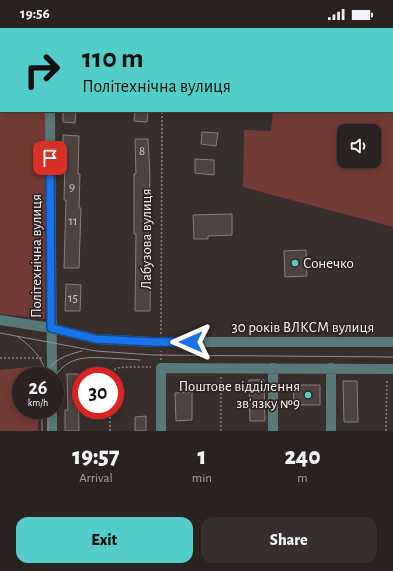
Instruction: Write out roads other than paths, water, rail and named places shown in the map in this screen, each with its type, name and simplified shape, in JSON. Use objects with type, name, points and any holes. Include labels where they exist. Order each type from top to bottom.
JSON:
[{"type":"street","name":"Політехнічна вулиця","points":[[50,112],[52,367]]},
{"type":"street","name":"30 років ВЛКСМ вулиця","points":[[0,320],[51,328],[96,339],[161,342],[393,342]]},
{"type":"street","points":[[161,431],[161,368],[390,369]]},
{"type":"street","points":[[273,368],[273,431]]},
{"type":"street","points":[[331,368],[331,431]]},
{"type":"street","points":[[52,419],[52,431]]},
{"type":"tram line","points":[[0,333],[96,351],[153,355],[393,357]]},
{"type":"tram line","points":[[18,337],[36,354],[44,367]]},
{"type":"tram line","points":[[50,367],[65,356],[82,351]]},
{"type":"tram line","points":[[63,367],[72,361],[85,358],[140,360]]},
{"type":"tram line","points":[[42,419],[42,431]]},
{"type":"tram line","points":[[48,419],[48,431]]},
{"type":"place","name":"Сонечко","points":[[295,263]]},
{"type":"place","name":"Поштове відділення зв'язку №9","points":[[308,395]]}]
